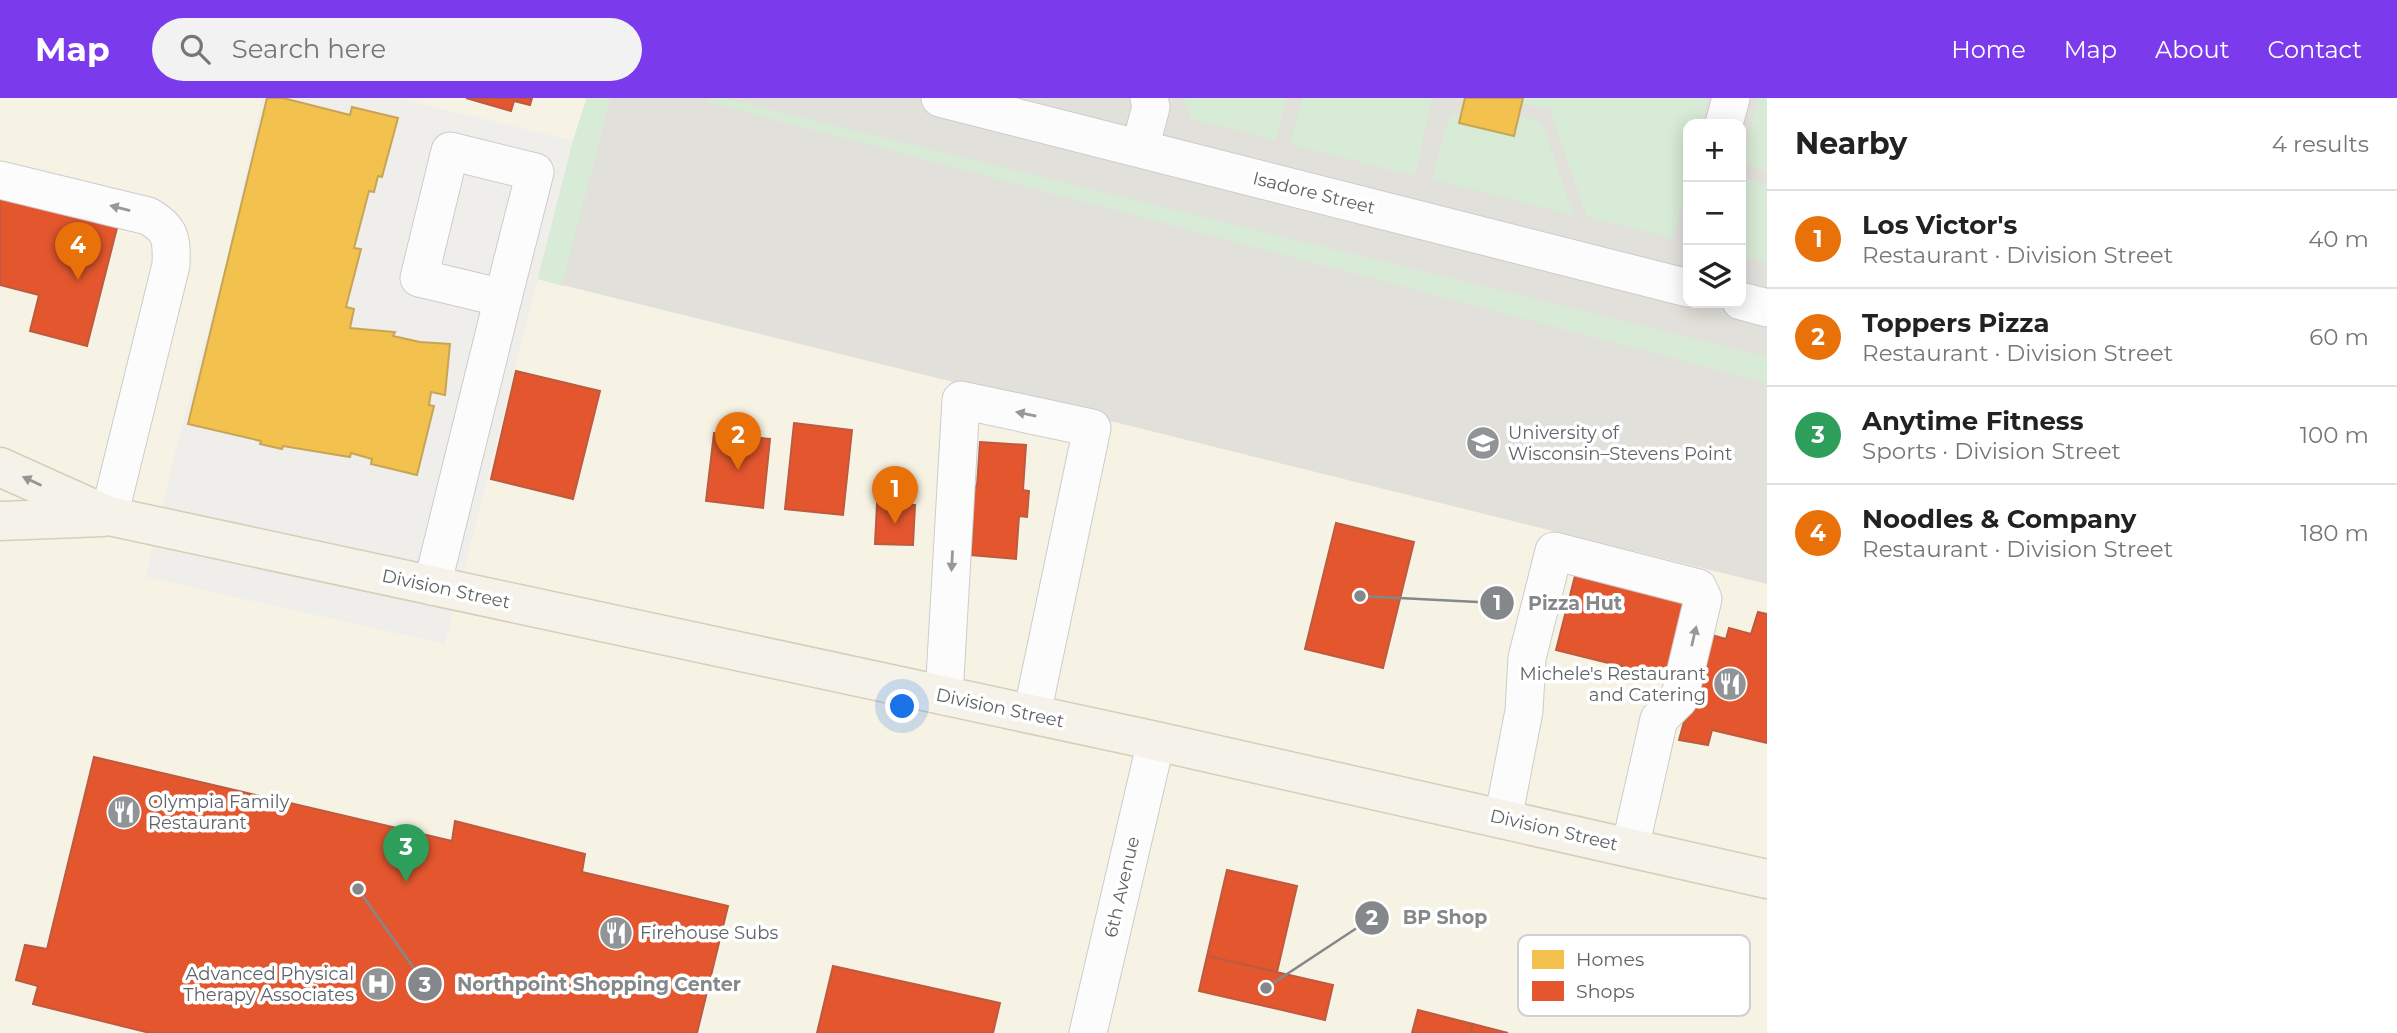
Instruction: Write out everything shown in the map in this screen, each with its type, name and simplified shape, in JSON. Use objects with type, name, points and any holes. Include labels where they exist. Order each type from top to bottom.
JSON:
[{"type":"main road","name":"Division Street","points":[[0,467],[109,516],[1156,741],[1767,879]]},
{"type":"main road","name":"Division Street","points":[[0,521],[109,516]]},
{"type":"street","name":"Isadore Street","points":[[940,98],[1683,279]]},
{"type":"street","points":[[1140,148],[1151,107],[1149,98]]},
{"type":"street","points":[[1725,119],[1731,98]]},
{"type":"street","points":[[0,180],[148,216],[164,225],[172,244],[171,265],[109,516]]},
{"type":"street","points":[[432,586],[503,298]]},
{"type":"street","points":[[1746,303],[1767,308]]},
{"type":"street","points":[[944,696],[961,401],[1093,428],[1032,714]]},
{"type":"street","points":[[1503,819],[1524,711],[1527,658],[1554,551],[1698,588],[1703,599],[1679,699],[1659,719],[1630,848]]},
{"type":"street","name":"6th Avenue","points":[[1088,1033],[1156,741]]},
{"type":"shaded area","points":[[0,98],[262,98],[225,267],[173,460],[146,577],[445,644],[538,279],[1767,584],[1767,1033],[0,1033]]},
{"type":"shaded area","points":[[398,98],[586,98],[573,141]]},
{"type":"shaded area","name":"University of Wisconsin–Stevens Point","points":[[587,98],[1767,98],[1767,584],[538,279],[573,141]]},
{"type":"green space","points":[[587,98],[610,98],[562,286],[538,279],[573,141]]},
{"type":"green space","points":[[709,98],[725,98],[1767,357],[1767,383],[708,102]]},
{"type":"green space","points":[[1183,98],[1286,98],[1276,140],[1191,119]]},
{"type":"green space","points":[[1303,98],[1432,98],[1415,176],[1290,144]]},
{"type":"green space","points":[[1523,98],[1708,98],[1703,119],[1683,119],[1683,199],[1673,238],[1587,217],[1550,110],[1521,103]]},
{"type":"green space","points":[[1758,98],[1767,98],[1767,171],[1746,164],[1746,148]]},
{"type":"green space","points":[[1460,114],[1459,123],[1513,136],[1519,115],[1542,123],[1573,215],[1432,179],[1447,124],[1451,116]]},
{"type":"green space","points":[[1746,179],[1767,184],[1764,203],[1767,204],[1767,262],[1746,258]]},
{"type":"building: Homes","points":[[267,98],[283,98],[350,115],[352,107],[398,118],[382,177],[378,176],[374,192],[369,191],[354,248],[361,249],[346,307],[354,309],[350,328],[395,332],[393,336],[420,342],[450,344],[445,395],[431,392],[429,405],[434,406],[417,475],[371,464],[372,459],[351,453],[350,457],[283,446],[282,449],[260,444],[261,441],[188,424]]},
{"type":"building: Homes","points":[[1465,98],[1523,98],[1514,136],[1459,123]]},
{"type":"building: Shops","points":[[466,98],[532,98],[530,105],[514,101],[511,111]]},
{"type":"building: Shops","points":[[0,195],[118,224],[87,346],[30,331],[39,295],[0,285]]},
{"type":"building: Shops","points":[[516,371],[600,391],[573,499],[491,479]]},
{"type":"building: Shops","points":[[794,423],[852,430],[843,515],[785,509]]},
{"type":"building: Shops","points":[[714,433],[770,439],[763,508],[706,501]]},
{"type":"building: Shops","points":[[980,442],[1026,445],[1023,490],[1029,491],[1027,517],[1019,516],[1016,559],[971,555],[973,527],[967,526],[970,485],[977,486]]},
{"type":"building: Shops","points":[[877,503],[915,505],[913,545],[875,544]]},
{"type":"building: Shops","points":[[1336,523],[1414,542],[1383,668],[1305,649]]},
{"type":"building: Shops","points":[[1576,572],[1688,600],[1669,678],[1556,650]]},
{"type":"building: Shops","name":"Michele's Restaurant and Catering","points":[[1758,612],[1767,614],[1767,743],[1712,730],[1708,745],[1679,740],[1708,634],[1726,639],[1729,628],[1751,634]]},
{"type":"building: Shops","points":[[94,757],[452,841],[455,821],[585,854],[582,872],[728,906],[697,1033],[150,1033],[33,1004],[38,986],[16,980],[25,945],[47,949]]},
{"type":"building: Shops","points":[[1227,870],[1297,886],[1277,972],[1207,956]]},
{"type":"building: Shops","points":[[1207,956],[1333,985],[1325,1020],[1199,991]]},
{"type":"building: Shops","points":[[833,966],[1000,1003],[993,1033],[817,1033]]},
{"type":"building: Shops","points":[[1418,1010],[1473,1024],[1471,1033],[1412,1033]]},
{"type":"building: Shops","points":[[1473,1024],[1508,1033],[1471,1033]]},
{"type":"place","name":"Noodles & Company","points":[[78,280]]},
{"type":"place","name":"University of Wisconsin–Stevens Point","points":[[1483,443]]},
{"type":"place","name":"Toppers Pizza","points":[[738,470]]},
{"type":"place","name":"Los Victor's","points":[[895,524]]},
{"type":"place","name":"Pizza Hut","points":[[1360,596]]},
{"type":"place","name":"Michele's Restaurant and Catering","points":[[1730,684]]},
{"type":"place","name":"Olympia Family Restaurant","points":[[124,812]]},
{"type":"place","name":"Anytime Fitness","points":[[406,882]]},
{"type":"place","name":"Northpoint Shopping Center","points":[[358,889]]},
{"type":"place","name":"Firehouse Subs","points":[[616,933]]},
{"type":"place","name":"Advanced Physical Therapy Associates","points":[[378,984]]},
{"type":"place","name":"BP Shop","points":[[1266,988]]}]
